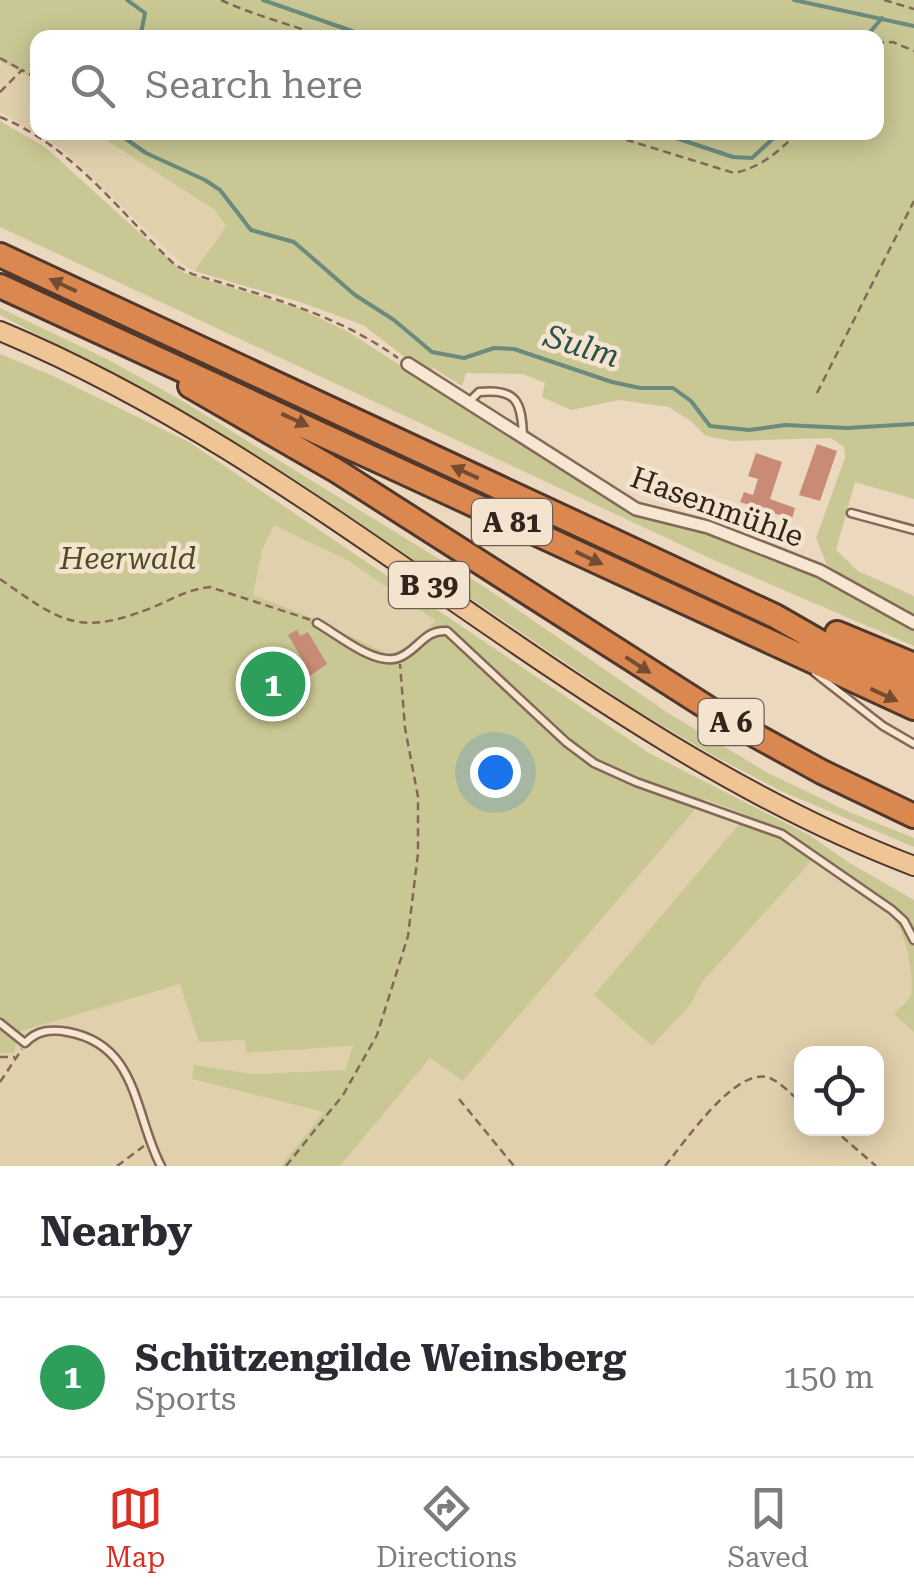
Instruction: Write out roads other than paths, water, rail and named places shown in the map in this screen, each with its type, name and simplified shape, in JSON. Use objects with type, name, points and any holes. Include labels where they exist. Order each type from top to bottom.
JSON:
[{"type":"highway","points":[[0,256],[776,616],[822,643],[914,686]]},
{"type":"highway","name":"A 6","points":[[0,286],[110,336],[365,489],[722,717],[822,772],[914,816]]},
{"type":"highway","name":"A 81","points":[[110,336],[914,708]]},
{"type":"highway","points":[[776,616],[831,630],[914,665]]},
{"type":"main road","name":"B 39","points":[[0,331],[136,396],[234,453],[547,668],[688,757],[825,829],[913,866]]},
{"type":"street","name":"Hasenmühle","points":[[408,364],[636,509],[708,527],[820,571],[914,623]]},
{"type":"lane","points":[[468,403],[479,392],[499,390],[510,394],[522,418],[522,439]]},
{"type":"lane","points":[[851,514],[914,530]]},
{"type":"lane","points":[[317,623],[373,655],[400,658],[435,631],[447,631],[566,742],[594,762],[636,782],[782,834],[892,910],[904,921],[914,940]]},
{"type":"lane","points":[[778,646],[883,726],[914,744]]},
{"type":"lane","points":[[0,1023],[25,1044],[41,1032],[58,1030],[97,1042],[125,1069],[161,1166]]},
{"type":"waterway","name":"Sulm","points":[[127,0],[145,13],[142,30]]},
{"type":"waterway","points":[[263,0],[349,30]]},
{"type":"waterway","points":[[794,0],[914,26]]},
{"type":"waterway","points":[[872,30],[882,18]]},
{"type":"waterway","name":"Sulm","points":[[127,140],[220,190],[251,230],[294,242],[355,295],[394,320],[432,352],[464,358],[494,348],[514,349],[612,382],[640,388],[673,388],[691,401],[710,426],[749,430],[785,425],[847,428],[914,424]]},
{"type":"waterway","points":[[682,140],[733,157],[752,158],[771,140]]},
{"type":"place","name":"Schützengilde Weinsberg","points":[[273,684]]},
{"type":"park label","name":"Heerwald","points":[[128,559]]}]
